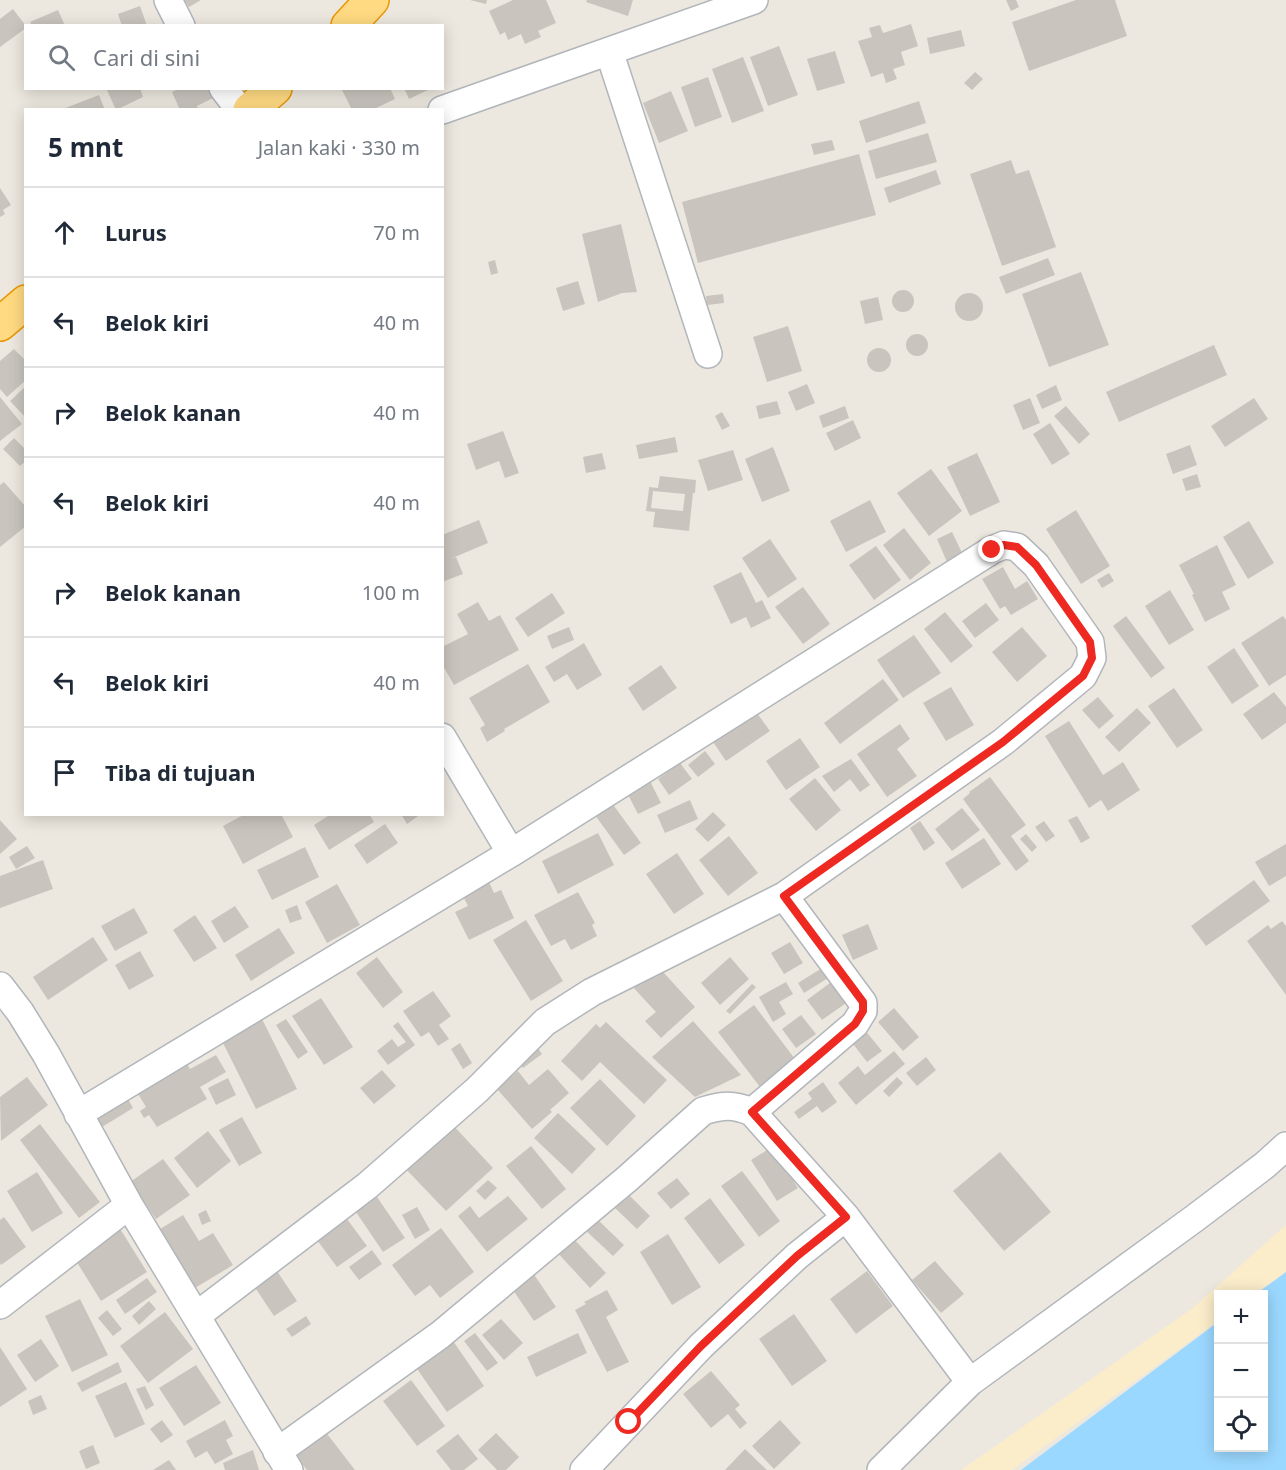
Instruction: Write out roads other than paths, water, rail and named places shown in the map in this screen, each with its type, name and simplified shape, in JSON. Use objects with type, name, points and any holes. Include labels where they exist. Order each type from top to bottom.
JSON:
[{"type":"highway","points":[[350,24],[372,0]]},
{"type":"highway","points":[[252,108],[272,90]]},
{"type":"highway","points":[[0,324],[24,304]]},
{"type":"street","points":[[168,0],[180,24]]},
{"type":"street","points":[[444,109],[754,0]]},
{"type":"street","points":[[609,51],[708,354]]},
{"type":"street","points":[[225,90],[238,108]]},
{"type":"street","points":[[78,1114],[511,853],[992,550],[1004,545],[1017,547],[1036,565],[1090,642],[1092,658],[1083,676],[1003,742],[784,896],[592,992],[545,1022],[477,1090],[367,1186],[196,1316]]},
{"type":"street","points":[[444,740],[511,853]]},
{"type":"street","points":[[752,1112],[855,1024],[863,1011],[863,1002],[784,896]]},
{"type":"street","points":[[0,986],[20,1012],[40,1045],[129,1205],[283,1461],[440,1335],[627,1179],[703,1112],[717,1107],[738,1106],[752,1112],[846,1217],[970,1382]]},
{"type":"street","points":[[881,1470],[970,1382],[1195,1218],[1265,1165],[1286,1146]]},
{"type":"street","points":[[0,1305],[129,1205]]},
{"type":"street","points":[[584,1470],[701,1346],[797,1256],[846,1217]]},
{"type":"water","points":[[1286,1272],[1286,1470],[1021,1470],[1214,1325],[1214,1452],[1268,1452],[1268,1290],[1261,1290]]}]
